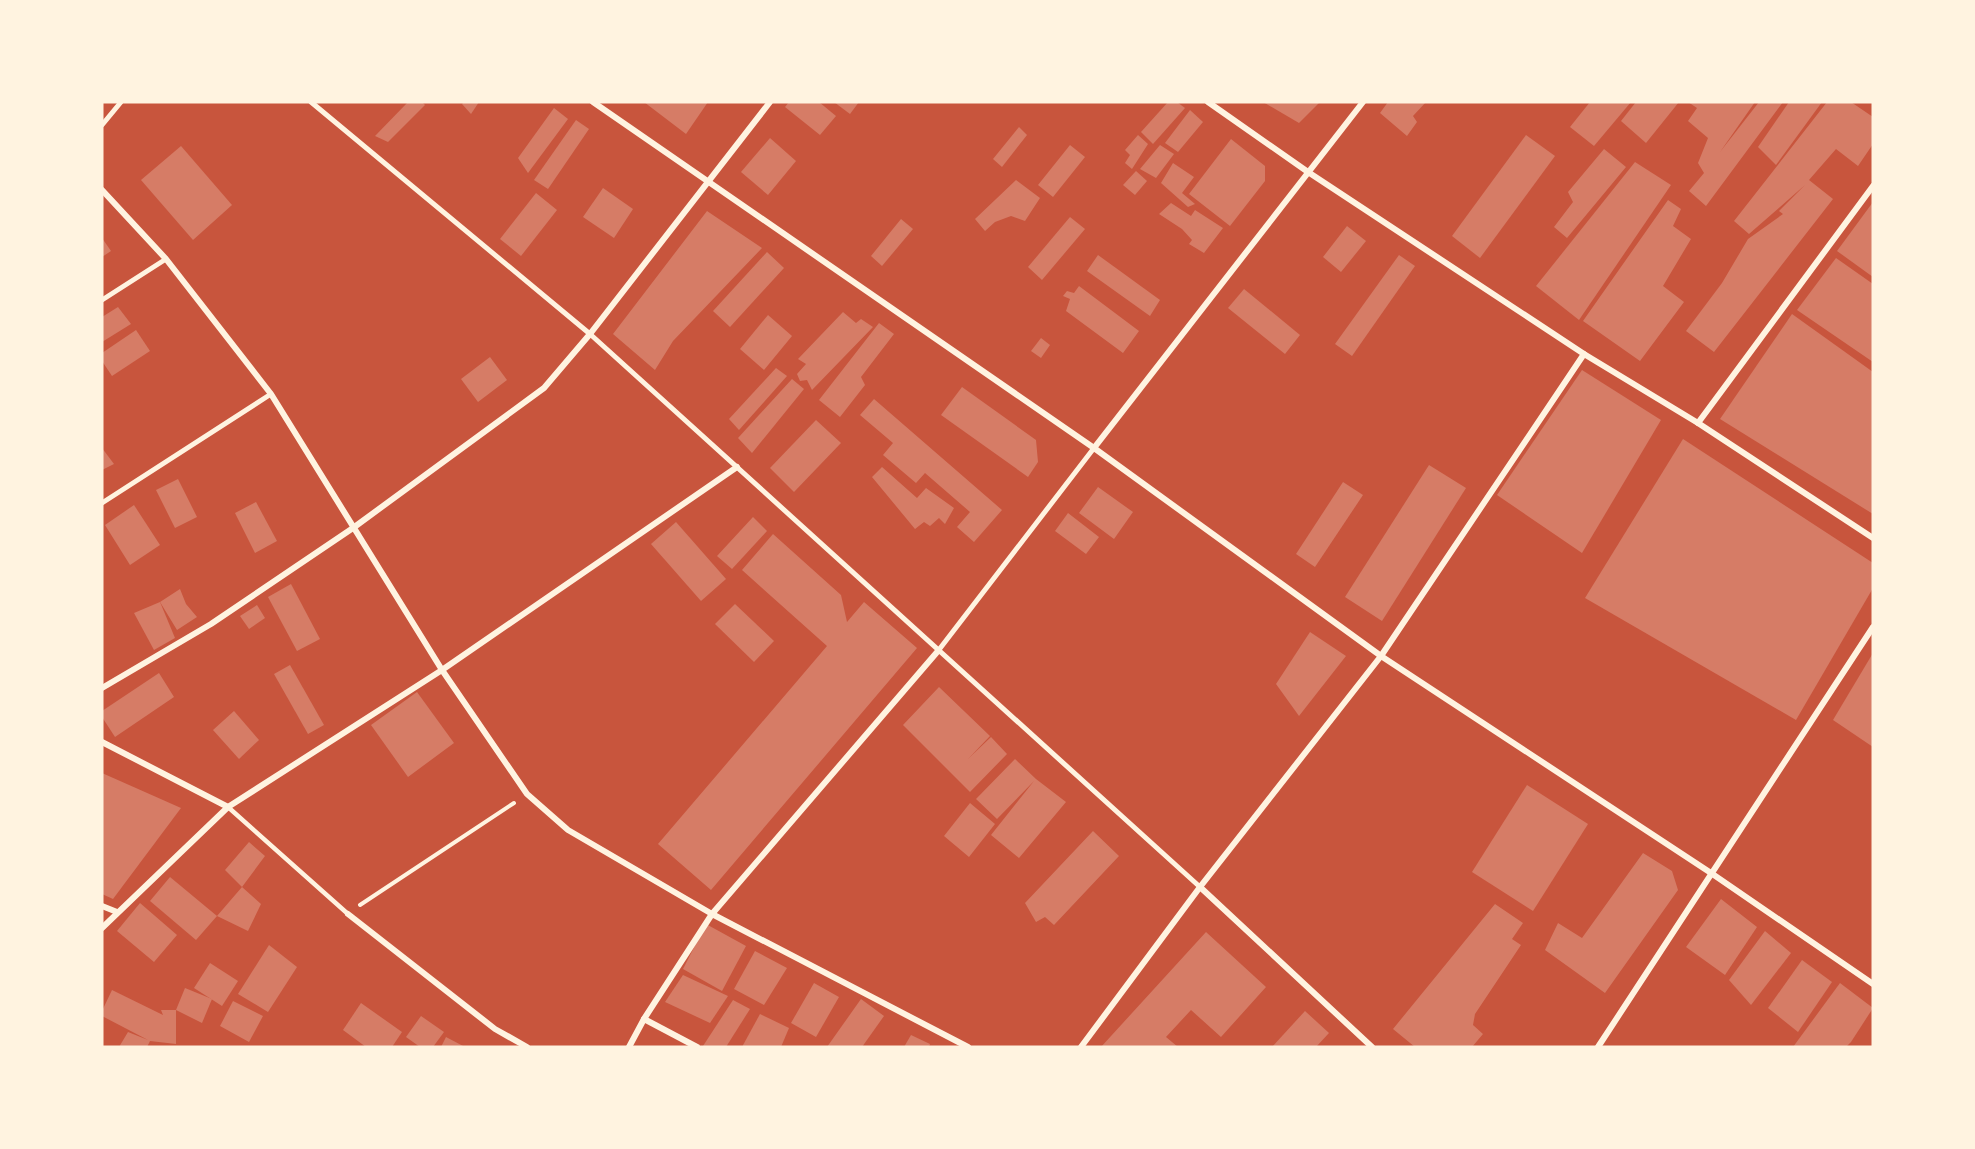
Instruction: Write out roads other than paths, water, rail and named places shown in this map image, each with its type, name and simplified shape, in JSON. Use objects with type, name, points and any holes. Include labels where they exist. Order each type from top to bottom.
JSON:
[{"type":"street","points":[[102,125],[121,102]]},
{"type":"street","points":[[311,102],[590,334],[1200,887],[1372,1047]]},
{"type":"street","points":[[592,102],[1094,448],[1381,656],[1712,873],[1873,984]]},
{"type":"street","points":[[102,688],[211,624],[353,528],[544,388],[590,334],[770,102]]},
{"type":"street","points":[[1208,102],[1308,172],[1584,354],[1698,423],[1873,538]]},
{"type":"street","points":[[629,1047],[644,1019],[712,914],[938,651],[1363,102]]},
{"type":"street","points":[[1698,423],[1873,186]]},
{"type":"street","points":[[102,190],[166,259],[271,394],[441,670],[527,794],[568,830],[712,914],[968,1047]]},
{"type":"street","points":[[102,300],[166,259]]},
{"type":"street","points":[[1081,1047],[1200,887],[1381,656],[1584,354]]},
{"type":"street","points":[[102,503],[271,394]]},
{"type":"street","points":[[102,928],[228,807],[441,670],[737,466]]},
{"type":"street","points":[[1598,1047],[1873,627]]},
{"type":"street","points":[[102,742],[228,807]]},
{"type":"street","points":[[102,906],[117,912]]},
{"type":"street","points":[[348,914],[495,1029],[527,1047]]},
{"type":"street","points":[[644,1019],[697,1047]]},
{"type":"lane","points":[[228,807],[348,914]]}]
